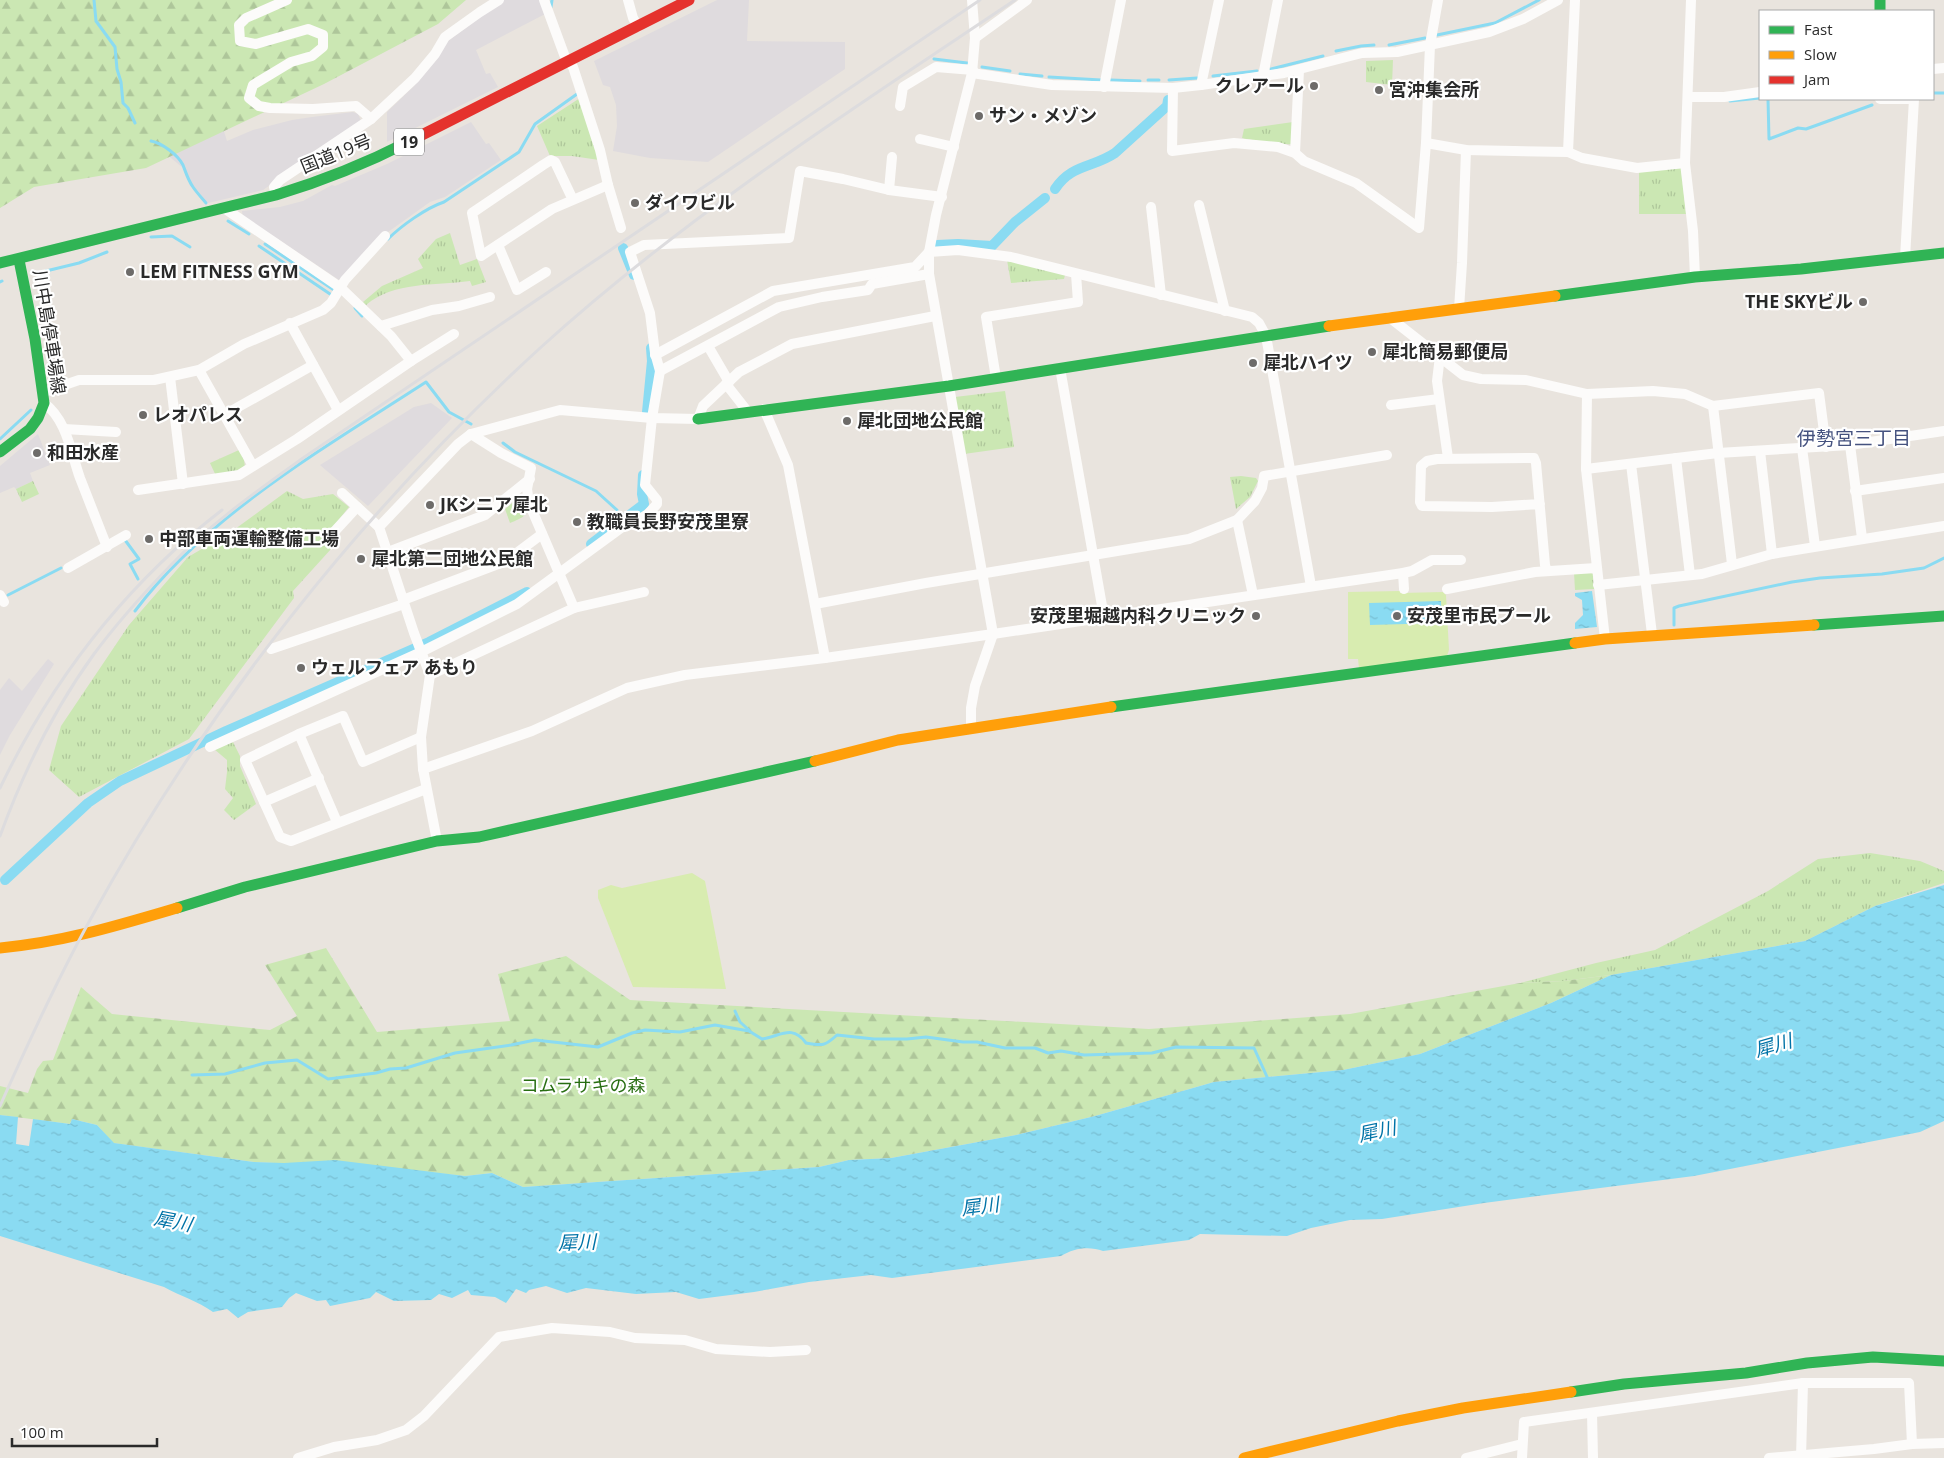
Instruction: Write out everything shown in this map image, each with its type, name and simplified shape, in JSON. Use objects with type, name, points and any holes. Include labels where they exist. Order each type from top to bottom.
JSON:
[{"type":"main road","name":"国道19号","points":[[0,264],[276,195],[309,185],[385,154],[689,0]]},
{"type":"main road","points":[[698,419],[949,386],[1389,317],[1694,277],[1811,268],[1944,253]]},
{"type":"main road","name":"川中島停車場線","points":[[0,452],[30,429],[38,418],[44,397],[35,339],[18,260]]},
{"type":"main road","points":[[0,948],[40,944],[96,932],[244,887],[437,841],[479,837],[799,766],[898,740],[1078,712],[1605,639],[1652,634],[1944,616]]},
{"type":"main road","points":[[1244,1458],[1398,1421],[1463,1408],[1624,1384],[1873,1357],[1944,1362]]},
{"type":"street","points":[[287,0],[246,18],[239,25],[240,41],[256,44],[308,29],[323,35],[322,47],[312,56],[291,62],[253,85],[249,98],[259,106],[270,108],[313,109],[356,106],[371,119]]},
{"type":"street","points":[[276,195],[274,186],[280,180],[371,119],[415,78],[435,54],[445,37],[499,0]]},
{"type":"street","points":[[544,0],[565,57],[573,68],[600,150],[621,228]]},
{"type":"street","points":[[628,0],[633,18],[638,27]]},
{"type":"street","points":[[971,728],[971,708],[975,686],[993,634],[936,316],[929,274],[929,252],[972,72],[975,38],[972,0]]},
{"type":"street","points":[[975,38],[1027,0]]},
{"type":"street","points":[[1104,88],[1121,0]]},
{"type":"street","points":[[1201,85],[1219,0]]},
{"type":"street","points":[[1263,76],[1278,0]]},
{"type":"street","points":[[1173,88],[1172,152],[1234,143],[1278,147],[1295,153],[1304,161],[1356,183],[1419,228],[1426,143],[1430,45],[1438,0]]},
{"type":"street","points":[[900,106],[903,87],[936,67],[1052,85],[1104,88],[1173,88],[1201,85],[1299,70],[1362,53],[1397,52],[1489,32],[1509,26],[1558,0]]},
{"type":"street","points":[[1568,152],[1575,0]]},
{"type":"street","points":[[1691,0],[1685,163],[1693,231],[1694,277]]},
{"type":"street","points":[[1295,153],[1299,70]]},
{"type":"street","points":[[1688,96],[1724,97],[1759,92]]},
{"type":"street","points":[[1905,258],[1914,100]]},
{"type":"street","points":[[920,139],[954,147]]},
{"type":"street","points":[[1426,143],[1466,150],[1568,152],[1582,158],[1637,168],[1653,168],[1685,163]]},
{"type":"street","points":[[1459,309],[1466,150]]},
{"type":"street","points":[[889,190],[892,157]]},
{"type":"street","points":[[574,200],[555,162],[550,160],[543,164],[472,214],[481,256],[537,218],[608,185]]},
{"type":"street","points":[[210,747],[421,652],[517,604],[621,528],[647,515],[657,504],[657,500],[645,484],[652,418],[660,371],[655,355],[650,313],[630,252],[644,245],[789,238],[800,171],[889,190],[942,197]]},
{"type":"street","points":[[1199,205],[1225,311]]},
{"type":"street","points":[[1152,207],[1161,295]]},
{"type":"street","points":[[224,208],[339,292],[381,326],[412,361]]},
{"type":"street","points":[[107,547],[80,479],[64,430],[44,397],[80,380],[154,380],[170,378],[199,370],[244,344],[323,310],[339,292],[345,280],[385,236]]},
{"type":"street","points":[[498,245],[518,290],[546,272]]},
{"type":"street","points":[[655,355],[773,291],[915,267],[929,252],[958,250],[1011,257],[1252,317],[1259,323],[1266,336],[1311,586]]},
{"type":"street","points":[[660,371],[779,307],[868,290],[872,284],[929,274]]},
{"type":"street","points":[[996,378],[986,317],[1078,302],[1076,274]]},
{"type":"street","points":[[381,326],[432,310],[459,306],[490,298]]},
{"type":"street","points":[[379,527],[458,444],[471,434],[560,410],[652,418],[698,419],[703,406],[739,372],[792,344],[936,316]]},
{"type":"street","points":[[1389,317],[1463,375],[1481,379],[1526,380],[1587,394],[1653,391],[1677,393],[1685,394],[1713,406],[1819,394],[1826,447]]},
{"type":"street","points":[[290,324],[338,410]]},
{"type":"street","points":[[138,490],[240,475],[454,334]]},
{"type":"street","points":[[708,346],[728,383],[748,412]]},
{"type":"street","points":[[1440,356],[1437,381],[1448,458]]},
{"type":"street","points":[[224,415],[313,365]]},
{"type":"street","points":[[1060,368],[1091,556],[1104,617]]},
{"type":"street","points":[[199,370],[253,466]]},
{"type":"street","points":[[170,378],[183,484]]},
{"type":"street","points":[[1587,394],[1586,469],[1605,639]]},
{"type":"street","points":[[1391,405],[1439,399]]},
{"type":"street","points":[[1713,406],[1732,564]]},
{"type":"street","points":[[764,409],[788,465],[825,658]]},
{"type":"street","points":[[64,430],[116,432]]},
{"type":"street","points":[[1586,469],[1718,453],[1850,445],[1944,431]]},
{"type":"street","points":[[471,434],[501,453],[531,468],[527,489],[529,503],[574,608]]},
{"type":"street","points":[[1850,445],[1862,538]]},
{"type":"street","points":[[1802,448],[1815,546]]},
{"type":"street","points":[[1760,451],[1772,554]]},
{"type":"street","points":[[815,604],[982,573],[1190,539],[1237,520],[1255,501],[1262,488],[1264,476],[1291,473],[1387,455]]},
{"type":"street","points":[[1540,504],[1492,507],[1422,506],[1420,502],[1421,466],[1427,461],[1448,458],[1534,458],[1536,463],[1547,571]]},
{"type":"street","points":[[1676,458],[1690,575]]},
{"type":"street","points":[[1631,464],[1652,634]]},
{"type":"street","points":[[1856,491],[1944,478]]},
{"type":"street","points":[[388,552],[484,515],[530,479]]},
{"type":"street","points":[[342,493],[379,527],[414,634],[430,674],[421,737],[426,789],[437,841]]},
{"type":"street","points":[[334,532],[357,507]]},
{"type":"street","points":[[1237,520],[1253,595]]},
{"type":"street","points":[[1598,585],[1702,574],[1772,554],[1944,526]]},
{"type":"street","points":[[271,649],[403,602],[506,562],[542,534]]},
{"type":"street","points":[[68,568],[126,535]]},
{"type":"street","points":[[423,769],[532,731],[627,688],[686,675],[825,658],[993,634],[1403,573],[1412,571],[1432,560],[1461,560]]},
{"type":"street","points":[[1447,589],[1547,571],[1596,568]]},
{"type":"street","points":[[1403,573],[1404,589]]},
{"type":"street","points":[[430,674],[574,608],[644,592]]},
{"type":"street","points":[[421,737],[363,762],[343,716],[244,760],[280,836],[291,841],[426,789]]},
{"type":"street","points":[[299,734],[337,822]]},
{"type":"street","points":[[264,802],[319,778]]},
{"type":"street","points":[[298,1458],[334,1447],[377,1440],[406,1430],[424,1416],[499,1337],[552,1328],[610,1332],[635,1338],[685,1340],[716,1349],[770,1352],[806,1350]]},
{"type":"street","points":[[1801,1456],[1803,1383]]},
{"type":"street","points":[[1522,1458],[1524,1422],[1803,1383],[1909,1383],[1912,1444]]},
{"type":"street","points":[[1592,1413],[1593,1458]]},
{"type":"street","points":[[1769,1458],[1874,1454],[1912,1444],[1944,1443]]},
{"type":"street","points":[[1466,1458],[1522,1444]]},
{"type":"shaded area","points":[[503,0],[541,0],[547,13],[476,50],[486,74],[490,73],[498,87],[387,142],[387,112],[414,86],[436,59],[444,44]]},
{"type":"shaded area","points":[[717,0],[749,0],[747,41],[845,42],[845,69],[708,162],[650,158],[613,151],[617,126],[616,105],[610,87],[603,85],[594,61]]},
{"type":"shaded area","points":[[217,109],[227,141],[253,130],[312,117],[353,112],[358,114],[361,121],[263,190],[208,203],[191,183],[183,168],[165,153]]},
{"type":"shaded area","points":[[471,122],[486,144],[489,143],[501,160],[445,197],[430,202],[381,237],[339,280],[243,218],[242,211],[280,207],[303,201],[332,185],[335,186],[387,164]]},
{"type":"shaded area","points":[[431,403],[452,418],[368,506],[320,465],[414,407]]},
{"type":"shaded area","points":[[38,434],[50,465],[30,473],[33,481],[16,489],[14,487],[0,493],[0,466]]},
{"type":"shaded area","points":[[48,659],[54,664],[10,735],[0,755],[0,690],[9,678],[22,691]]},
{"type":"green space","points":[[0,0],[466,0],[438,24],[324,84],[146,168],[34,187],[0,208]]},
{"type":"green space","points":[[1393,60],[1392,85],[1366,82],[1366,61]]},
{"type":"green space","points":[[580,98],[599,160],[572,156],[550,156],[537,126]]},
{"type":"green space","points":[[1293,122],[1292,144],[1242,138],[1244,129]]},
{"type":"green space","points":[[1681,167],[1686,214],[1639,214],[1639,172]]},
{"type":"green space","points":[[450,233],[460,265],[477,259],[486,282],[472,286],[470,281],[402,288],[377,297],[366,305],[363,302],[382,286],[423,268],[418,259],[436,239]]},
{"type":"green space","points":[[1007,260],[1065,275],[1064,279],[1011,283]]},
{"type":"green space","points":[[1005,391],[1014,447],[964,454],[955,397]]},
{"type":"green space","points":[[239,450],[244,459],[245,468],[237,473],[216,476],[210,463]]},
{"type":"green space","points":[[1230,477],[1256,478],[1258,481],[1250,497],[1236,509]]},
{"type":"green space","points":[[33,481],[39,494],[22,502],[16,489]]},
{"type":"green space","points":[[287,491],[303,499],[333,494],[349,507],[331,529],[341,538],[293,591],[294,598],[189,739],[79,797],[49,770],[61,726],[129,625],[188,557],[231,532]]},
{"type":"green space","points":[[522,495],[526,498],[525,515],[510,523],[505,509]]},
{"type":"green space","points":[[1589,572],[1593,574],[1594,589],[1575,590],[1574,573]]},
{"type":"green space","name":"安茂里市民プール","points":[[1400,591],[1400,593],[1443,592],[1446,595],[1449,650],[1447,656],[1359,668],[1358,659],[1348,659],[1348,592]]},
{"type":"green space","points":[[233,742],[240,756],[240,766],[256,804],[234,820],[224,810],[233,798],[225,789],[227,760],[214,749]]},
{"type":"green space","points":[[1870,853],[1920,861],[1944,871],[1944,883],[1875,906],[1805,941],[1611,975],[1563,981],[1520,983],[1655,950],[1768,891],[1818,859]]},
{"type":"green space","points":[[692,873],[705,881],[726,989],[633,987],[598,898],[598,890],[611,885],[622,888]]},
{"type":"green space","name":"コムラサキの森","points":[[326,948],[377,1032],[510,1021],[498,974],[566,956],[630,1000],[1149,1029],[1350,1014],[1520,983],[1563,981],[1611,975],[1551,1003],[1420,1054],[1343,1070],[1214,1082],[1095,1116],[1016,1135],[891,1158],[849,1160],[819,1167],[523,1187],[492,1173],[465,1176],[401,1169],[254,1162],[113,1143],[97,1125],[72,1119],[70,1124],[0,1115],[0,1086],[28,1093],[37,1069],[43,1061],[53,1060],[81,987],[112,1014],[270,1030],[297,1016],[265,965]]},
{"type":"water","points":[[1592,591],[1597,627],[1575,629],[1575,623],[1583,615],[1582,600],[1575,596],[1575,593]]},
{"type":"water","points":[[1441,601],[1442,623],[1370,625],[1369,603]]},
{"type":"water","name":"犀川","points":[[1944,885],[1944,1121],[1920,1132],[1694,1176],[1484,1203],[1382,1219],[1350,1220],[1311,1228],[1287,1236],[1200,1234],[1189,1240],[1103,1251],[1082,1249],[1071,1251],[1061,1256],[892,1278],[871,1275],[809,1282],[699,1299],[676,1292],[636,1294],[586,1288],[567,1293],[546,1286],[529,1290],[526,1293],[516,1289],[506,1303],[495,1297],[471,1295],[468,1290],[452,1298],[439,1294],[431,1300],[394,1301],[376,1292],[370,1298],[330,1306],[326,1300],[317,1301],[296,1293],[282,1307],[248,1312],[238,1318],[227,1309],[213,1312],[164,1287],[0,1236],[0,1115],[18,1117],[16,1144],[29,1146],[33,1119],[70,1124],[72,1119],[97,1125],[114,1143],[254,1162],[284,1163],[335,1160],[465,1176],[492,1173],[523,1187],[819,1167],[849,1160],[891,1158],[1016,1135],[1095,1116],[1214,1082],[1343,1070],[1420,1054],[1551,1003],[1611,975],[1805,941],[1875,906]]},
{"type":"waterway","points":[[94,0],[96,21],[115,47],[123,103],[128,108],[135,123]]},
{"type":"waterway","points":[[551,7],[552,0]]},
{"type":"waterway","points":[[1437,35],[1495,23],[1539,0]]},
{"type":"waterway","points":[[1389,45],[1425,38]]},
{"type":"waterway","points":[[1336,51],[1374,45]]},
{"type":"waterway","points":[[1271,69],[1323,56]]},
{"type":"waterway","points":[[934,59],[967,63]]},
{"type":"waterway","points":[[982,67],[1010,71]]},
{"type":"waterway","points":[[1213,76],[1257,71]]},
{"type":"waterway","points":[[1020,74],[1042,76]]},
{"type":"waterway","points":[[1049,77],[1101,80]]},
{"type":"waterway","points":[[1169,80],[1197,78]]},
{"type":"waterway","points":[[1110,80],[1140,81]]},
{"type":"waterway","points":[[1148,80],[1159,80]]},
{"type":"waterway","points":[[1934,93],[1944,93]]},
{"type":"waterway","points":[[388,239],[429,208],[444,202],[519,152],[535,124],[577,94]]},
{"type":"waterway","points":[[1730,101],[1759,98]]},
{"type":"waterway","points":[[1055,189],[1068,175],[1115,153],[1167,106],[1168,100]]},
{"type":"waterway","points":[[1768,100],[1769,139],[1798,128],[1806,129],[1872,105]]},
{"type":"waterway","points":[[151,141],[165,147],[177,157],[183,165],[191,184],[206,203]]},
{"type":"waterway","points":[[937,245],[992,246],[1015,222],[1045,198]]},
{"type":"waterway","points":[[228,221],[249,234]]},
{"type":"waterway","points":[[151,237],[172,236],[190,247]]},
{"type":"waterway","points":[[265,244],[337,292]]},
{"type":"waterway","points":[[259,246],[330,294]]},
{"type":"waterway","points":[[623,248],[634,275]]},
{"type":"waterway","points":[[46,271],[79,263],[107,252]]},
{"type":"waterway","points":[[355,308],[362,316]]},
{"type":"waterway","points":[[647,412],[652,361],[651,348]]},
{"type":"waterway","points":[[135,611],[164,576],[232,513],[309,458],[426,382],[449,412],[471,424]]},
{"type":"waterway","points":[[0,439],[31,410]]},
{"type":"waterway","points":[[503,443],[515,452],[596,491],[617,510]]},
{"type":"waterway","points":[[591,544],[644,504],[642,494],[643,475]]},
{"type":"waterway","points":[[125,540],[139,559],[130,564],[138,579]]},
{"type":"waterway","points":[[1674,625],[1674,608],[1679,606],[1792,582],[1820,578],[1882,574],[1924,568],[1944,558]]},
{"type":"waterway","points":[[8,595],[61,568]]},
{"type":"waterway","points":[[5,880],[88,803],[120,781],[226,731],[429,642],[527,592]]},
{"type":"waterway","points":[[735,1011],[740,1022],[749,1030]]},
{"type":"waterway","points":[[192,1075],[225,1074],[265,1063],[297,1060],[328,1079],[406,1068],[455,1053],[535,1040],[598,1047],[632,1033],[645,1030],[680,1032],[715,1025],[749,1031],[762,1039],[791,1033],[801,1037],[806,1043],[816,1045],[826,1043],[837,1035],[874,1039],[926,1037],[977,1042],[1005,1048],[1035,1048],[1048,1053],[1061,1051],[1084,1055],[1152,1053],[1176,1047],[1254,1048],[1268,1079]]},
{"type":"railway","points":[[0,836],[29,765],[79,675],[103,642],[141,597],[186,550],[218,522],[303,458],[980,0]]},
{"type":"railway","points":[[0,1106],[43,1012],[90,920],[184,764],[236,689],[291,616],[410,477],[473,412],[539,349],[652,254],[770,166],[1015,0]]},
{"type":"railway","points":[[0,788],[43,709],[94,636],[154,570],[222,510]]},
{"type":"traffic: fast","points":[[1880,0],[1880,10]]},
{"type":"traffic: fast","points":[[0,263],[276,195],[344,171],[410,141]]},
{"type":"traffic: fast","points":[[1555,296],[1695,277],[1801,269],[1944,253]]},
{"type":"traffic: fast","points":[[0,452],[30,429],[38,418],[44,403],[35,339],[19,260]]},
{"type":"traffic: fast","points":[[698,419],[949,386],[1329,326]]},
{"type":"traffic: fast","points":[[1814,625],[1944,616]]},
{"type":"traffic: fast","points":[[1111,707],[1575,643]]},
{"type":"traffic: fast","points":[[177,908],[245,887],[437,841],[479,837],[815,761]]},
{"type":"traffic: fast","points":[[1571,1392],[1624,1384],[1746,1373],[1807,1363],[1873,1357],[1944,1361]]},
{"type":"traffic: slow","points":[[1329,326],[1555,296]]},
{"type":"traffic: slow","points":[[1575,643],[1605,639],[1814,625]]},
{"type":"traffic: slow","points":[[815,761],[898,740],[1111,707]]},
{"type":"traffic: slow","points":[[0,948],[46,942],[111,927],[177,908]]},
{"type":"traffic: slow","points":[[1244,1458],[1398,1421],[1463,1408],[1571,1392]]},
{"type":"traffic: jam","points":[[410,141],[689,0]]},
{"type":"place","name":"クレアール","points":[[1314,86]]},
{"type":"place","name":"宮沖集会所","points":[[1379,90]]},
{"type":"place","name":"サン・メゾン","points":[[979,116]]},
{"type":"place","name":"ダイワビル","points":[[635,203]]},
{"type":"place","name":"LEM FITNESS GYM","points":[[130,272]]},
{"type":"place","name":"THE SKYビル","points":[[1863,302]]},
{"type":"place","name":"犀北簡易郵便局","points":[[1372,352]]},
{"type":"place","name":"犀北ハイツ","points":[[1253,363]]},
{"type":"place","name":"レオパレス","points":[[143,415]]},
{"type":"place","name":"犀北団地公民館","points":[[847,421]]},
{"type":"place","name":"和田水産","points":[[37,453]]},
{"type":"place","name":"JKシニア犀北","points":[[430,505]]},
{"type":"place","name":"教職員長野安茂里寮","points":[[577,522]]},
{"type":"place","name":"中部車両運輸整備工場","points":[[149,539]]},
{"type":"place","name":"犀北第二団地公民館","points":[[361,559]]},
{"type":"place","name":"安茂里堀越内科クリニック","points":[[1256,616]]},
{"type":"place","name":"安茂里市民プール","points":[[1397,616]]},
{"type":"place","name":"ウェルフェア あもり","points":[[301,668]]},
{"type":"district","name":"伊勢宮三丁目","points":[[1854,438]]}]
